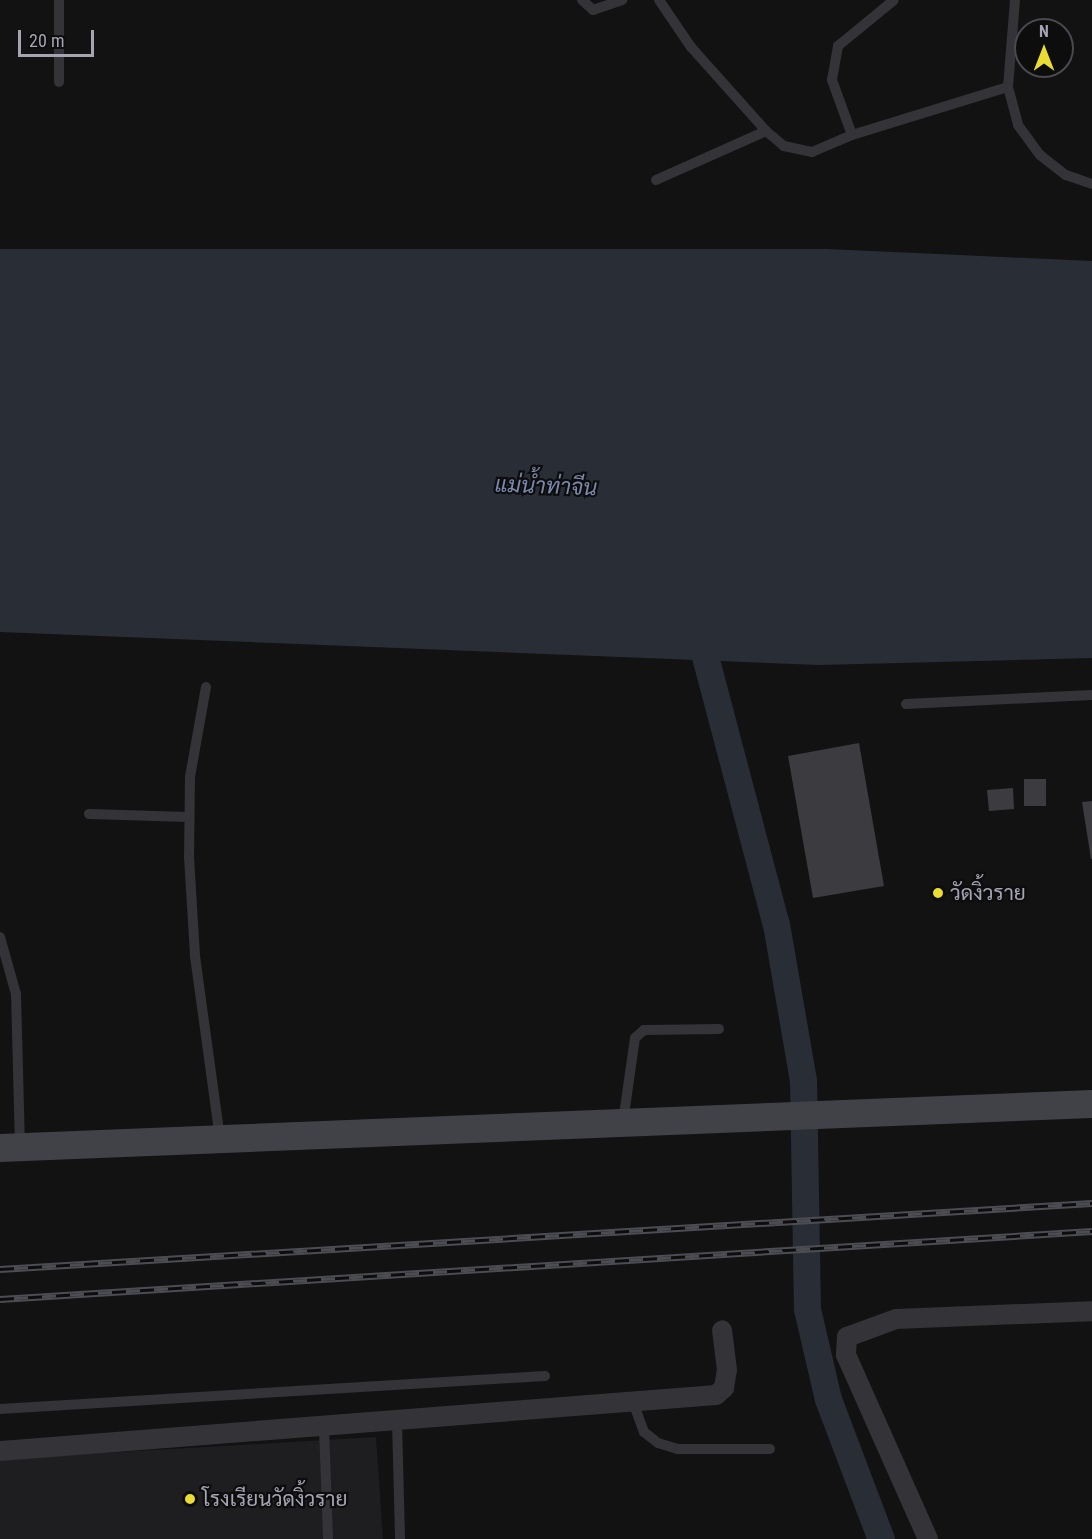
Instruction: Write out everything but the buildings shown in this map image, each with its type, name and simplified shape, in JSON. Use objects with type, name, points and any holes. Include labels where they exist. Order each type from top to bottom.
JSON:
[{"type":"street","points":[[10,1148],[764,1120],[1092,1104]]},
{"type":"street","points":[[928,1539],[846,1355],[847,1337],[896,1319],[1092,1311]]},
{"type":"street","points":[[0,1451],[324,1428],[716,1395],[724,1388],[727,1370],[722,1330]]},
{"type":"lane","points":[[59,0],[59,82]]},
{"type":"lane","points":[[582,0],[593,10],[622,0]]},
{"type":"lane","points":[[659,0],[691,47],[766,131],[784,146],[812,152],[852,135],[1008,87]]},
{"type":"lane","points":[[852,135],[832,80],[833,62],[838,46],[894,0]]},
{"type":"lane","points":[[1015,0],[1008,87],[1018,126],[1040,155],[1066,175],[1092,184]]},
{"type":"lane","points":[[656,180],[766,131]]},
{"type":"lane","points":[[206,687],[188,817],[195,956],[220,1141]]},
{"type":"lane","points":[[906,704],[1092,695]]},
{"type":"lane","points":[[89,814],[188,817]]},
{"type":"lane","points":[[0,937],[16,994],[10,1148]]},
{"type":"lane","points":[[622,1125],[635,1038],[644,1030],[719,1029]]},
{"type":"lane","points":[[0,1409],[545,1376]]},
{"type":"lane","points":[[633,1402],[644,1432],[658,1443],[678,1449],[770,1449]]},
{"type":"lane","points":[[397,1422],[400,1539]]},
{"type":"lane","points":[[324,1428],[328,1539]]},
{"type":"shaded area","name":"โรงเรียนวัดงิ้วราย","points":[[376,1437],[383,1539],[0,1539],[0,1459]]},
{"type":"water","name":"แม่น้ำท่าจีน","points":[[0,249],[827,249],[1092,261],[1092,658],[819,665],[0,632]]},
{"type":"waterway","points":[[697,626],[776,924],[803,1080],[807,1309],[828,1399],[881,1539]]},
{"type":"railway","points":[[0,1269],[1092,1203]]},
{"type":"railway","points":[[0,1299],[1092,1231]]},
{"type":"place","name":"วัดงิ้วราย","points":[[938,893]]},
{"type":"place","name":"โรงเรียนวัดงิ้วราย","points":[[190,1499]]}]
